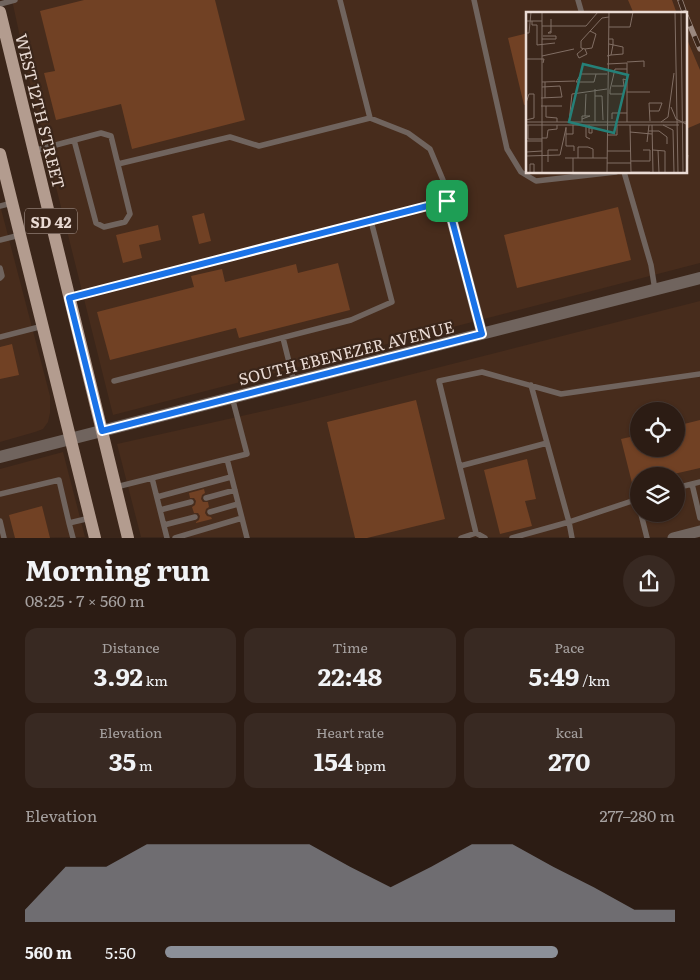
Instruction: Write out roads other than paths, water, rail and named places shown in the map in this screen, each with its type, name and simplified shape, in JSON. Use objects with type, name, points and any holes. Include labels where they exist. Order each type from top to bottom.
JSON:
[{"type":"main road","name":"WEST 12TH STREET","points":[[0,12],[128,538]]},
{"type":"main road","name":"SD 42","points":[[0,154],[6,205],[20,235],[95,538]]},
{"type":"street","points":[[447,201],[482,334]]},
{"type":"street","name":"SOUTH EBENEZER AVENUE","points":[[0,457],[700,278]]},
{"type":"street","points":[[673,538],[700,531]]},
{"type":"lane","points":[[0,4],[15,0]]},
{"type":"lane","points":[[340,0],[370,118]]},
{"type":"lane","points":[[474,0],[507,149],[521,172],[536,181],[598,174]]},
{"type":"lane","points":[[69,298],[447,201],[443,180],[430,149],[408,134],[370,118],[259,146],[230,137],[118,164]]},
{"type":"lane","points":[[33,151],[74,140],[101,133],[111,136],[130,214],[125,222],[104,228],[96,224],[74,140]]},
{"type":"lane","points":[[625,174],[651,265],[655,290]]},
{"type":"lane","points":[[114,381],[351,320],[392,302],[371,220]]},
{"type":"lane","points":[[0,240],[20,235]]},
{"type":"lane","points":[[0,268],[2,276],[0,278]]},
{"type":"lane","points":[[0,336],[43,326]]},
{"type":"lane","points":[[284,338],[294,382]]},
{"type":"lane","points":[[476,533],[439,381],[482,372],[561,394],[700,374]]},
{"type":"lane","points":[[530,385],[572,538]]},
{"type":"lane","points":[[116,487],[247,454],[232,398]]},
{"type":"lane","points":[[460,466],[547,443]]},
{"type":"lane","points":[[227,459],[247,538]]},
{"type":"lane","points":[[156,497],[231,477]]},
{"type":"lane","points":[[152,478],[167,538]]},
{"type":"lane","points":[[0,494],[59,480],[72,538]]},
{"type":"lane","points":[[685,486],[700,482]]},
{"type":"lane","points":[[692,484],[700,518]]},
{"type":"lane","points":[[206,498],[235,490]]},
{"type":"lane","points":[[160,510],[191,502]]},
{"type":"lane","points":[[512,538],[630,503]]},
{"type":"lane","points":[[210,512],[238,504]]},
{"type":"lane","points":[[164,525],[195,516]]},
{"type":"lane","points":[[69,523],[90,518]]},
{"type":"lane","points":[[175,538],[242,518]]},
{"type":"lane","points":[[0,521],[4,538]]},
{"type":"lane","points":[[644,522],[647,538]]},
{"type":"lane","points":[[461,538],[476,533],[485,538]]},
{"type":"railway","points":[[680,0],[684,12]]},
{"type":"railway","points":[[688,21],[700,49]]}]
